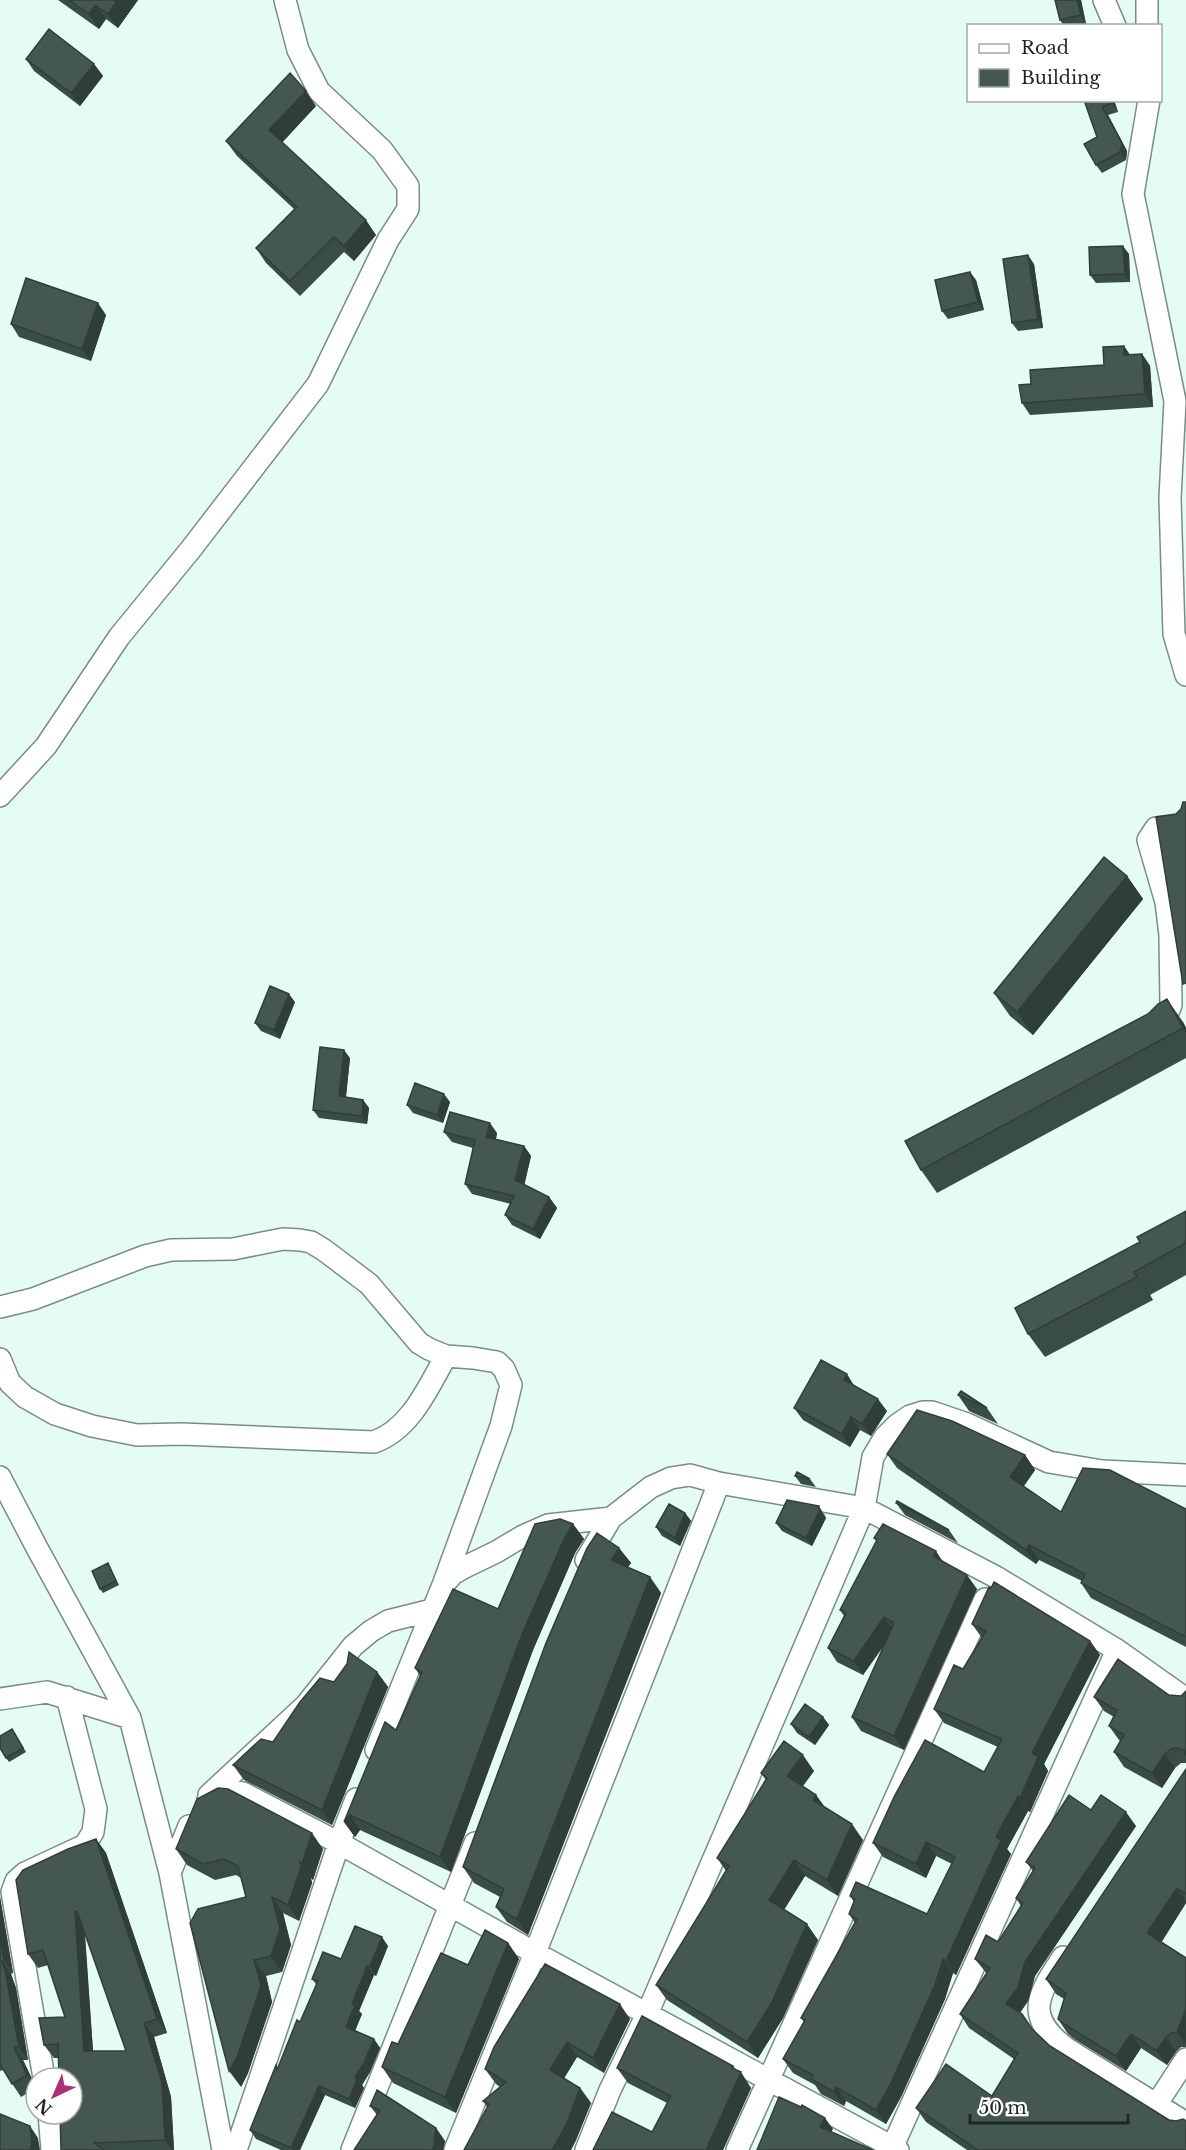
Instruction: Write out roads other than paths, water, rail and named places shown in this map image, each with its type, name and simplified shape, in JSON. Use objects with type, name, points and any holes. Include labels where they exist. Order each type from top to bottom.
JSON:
[{"type":"street","points":[[0,796],[46,746],[119,637],[191,549],[318,384],[388,240],[408,209],[408,186],[382,150],[319,91],[298,50],[285,0]]},
{"type":"street","points":[[1104,0],[1114,24]]},
{"type":"street","points":[[1147,0],[1147,24]]},
{"type":"street","points":[[1148,102],[1133,194],[1174,401],[1170,498],[1174,634],[1186,675]]},
{"type":"street","points":[[1137,1037],[1158,1026],[1166,1017],[1171,1005],[1170,935],[1166,902],[1148,840],[1156,828],[1186,826]]},
{"type":"street","points":[[0,1307],[33,1299],[85,1281],[145,1256],[171,1250],[233,1249],[283,1239],[300,1240],[311,1242],[324,1250],[369,1284],[419,1343],[446,1356],[497,1362],[504,1369],[511,1384],[501,1426],[443,1585],[339,1843],[236,2150]]},
{"type":"street","points":[[0,1359],[10,1383],[24,1397],[55,1414],[92,1426],[137,1435],[182,1434],[374,1442],[387,1437],[411,1414],[446,1356]]},
{"type":"street","points":[[586,2150],[610,2090],[648,2012],[864,1508],[873,1456],[897,1425],[910,1416],[932,1412],[967,1424],[1049,1462],[1102,1471],[1186,1475]]},
{"type":"street","points":[[578,1580],[587,1558],[611,1518],[651,1487],[671,1478],[690,1475],[719,1483],[864,1508],[996,1577],[1117,1650],[1186,1699]]},
{"type":"street","points":[[0,1477],[130,1718],[170,1873],[223,2150]]},
{"type":"street","points":[[455,2150],[535,1953],[719,1483]]},
{"type":"street","points":[[443,1585],[459,1570],[548,1525],[611,1518]]},
{"type":"street","points":[[737,2150],[996,1577]]},
{"type":"street","points":[[170,1873],[198,1806],[306,1705],[353,1646],[388,1621],[432,1610]]},
{"type":"street","points":[[198,1806],[227,1791],[243,1793],[339,1843],[535,1953],[648,2012],[893,2149],[1117,1650]]},
{"type":"street","points":[[0,1700],[47,1692],[130,1718]]},
{"type":"street","points":[[42,2066],[12,1892],[16,1881],[25,1873],[85,1845],[93,1832],[96,1809],[67,1697]]},
{"type":"street","points":[[352,2150],[452,1905],[480,1829]]},
{"type":"street","points":[[1073,1943],[1046,1983],[1039,2010],[1041,2022],[1051,2036],[1067,2049],[1186,2123]]},
{"type":"street","points":[[1156,2105],[1186,2059]]},
{"type":"street","points":[[51,2126],[52,2150]]}]
